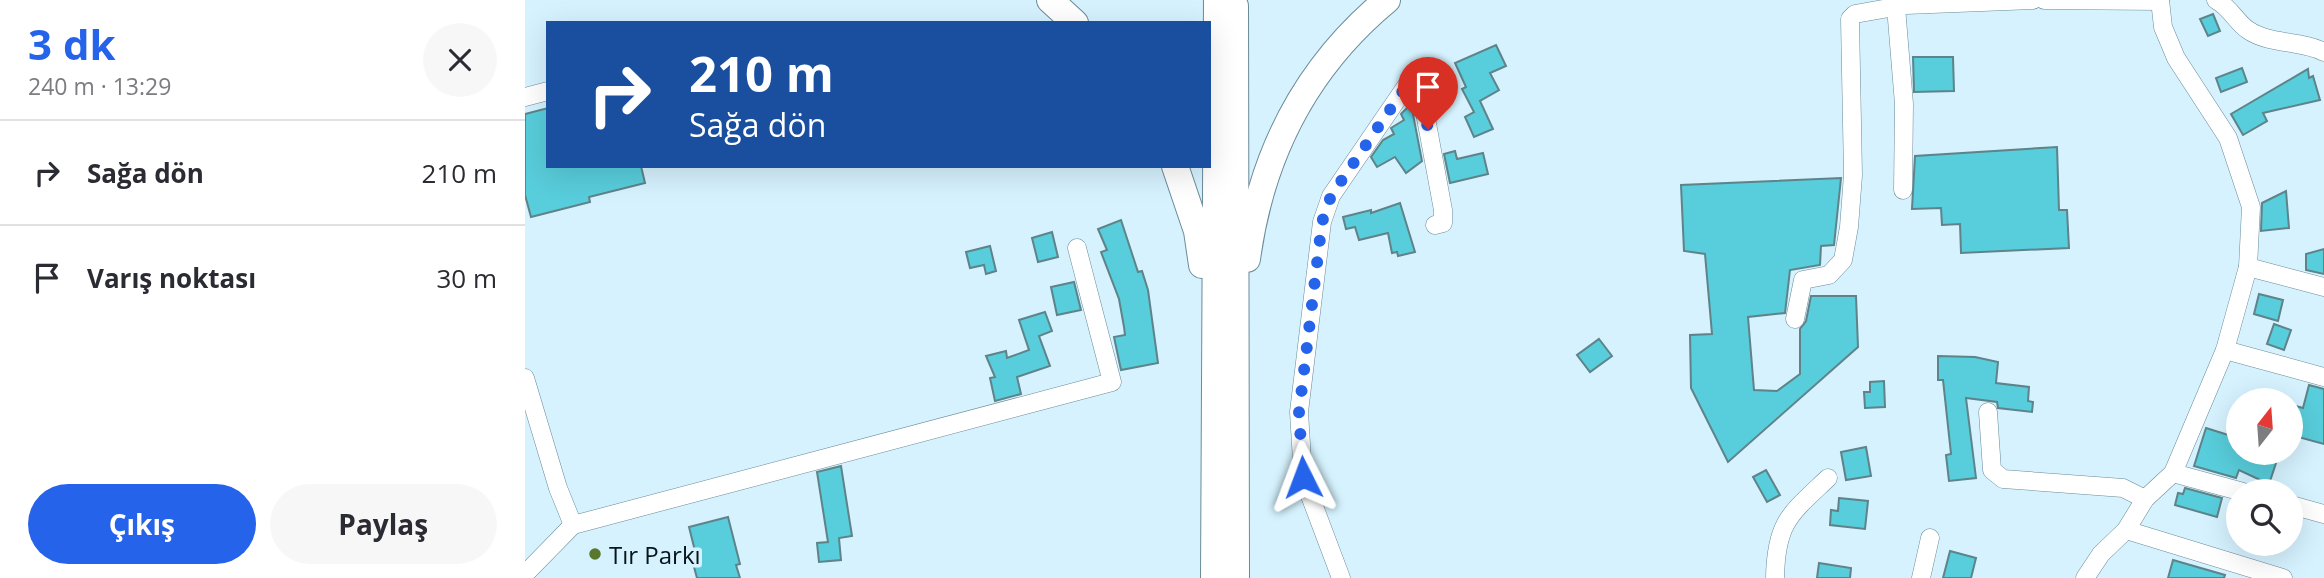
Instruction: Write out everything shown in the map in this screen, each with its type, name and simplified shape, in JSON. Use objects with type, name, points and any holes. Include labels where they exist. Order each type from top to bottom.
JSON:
[{"type":"highway","points":[[1050,0],[1073,21]]},
{"type":"highway","points":[[1217,0],[1224,352],[1236,578]]},
{"type":"highway","points":[[1214,578],[1235,0]]},
{"type":"highway","points":[[1224,352],[1266,173],[1299,98],[1351,30],[1387,0]]},
{"type":"highway","points":[[1176,168],[1197,231],[1224,352]]},
{"type":"street","points":[[1795,319],[1803,280],[1829,275],[1843,260],[1849,227],[1853,174],[1850,19],[1855,14],[1896,7],[2033,0]]},
{"type":"street","points":[[2044,0],[2160,1],[2163,27],[2176,58],[2228,138],[2251,207],[2248,267],[2225,350],[2173,473],[2145,499],[2126,530],[2101,554],[2085,578]]},
{"type":"street","points":[[2215,0],[2224,4],[2249,30],[2305,44],[2324,52]]},
{"type":"street","points":[[1896,7],[1904,113],[1902,190]]},
{"type":"street","points":[[1341,578],[1303,477],[1299,412],[1319,247],[1331,196],[1411,79],[1423,102],[1443,210],[1443,223],[1435,225]]},
{"type":"street","points":[[525,97],[546,92]]},
{"type":"street","points":[[525,574],[573,524],[1112,382],[1077,248]]},
{"type":"street","points":[[2248,267],[2324,287]]},
{"type":"street","points":[[2225,350],[2324,377]]},
{"type":"street","points":[[525,378],[558,488],[573,524]]},
{"type":"street","points":[[1987,412],[1992,470],[2003,479],[2123,488],[2145,499]]},
{"type":"street","points":[[2173,473],[2226,487]]},
{"type":"street","points":[[1775,578],[1778,544],[1786,519],[1828,478]]},
{"type":"street","points":[[2303,508],[2324,514]]},
{"type":"street","points":[[2126,530],[2223,570],[2283,578]]},
{"type":"street","points":[[1921,578],[1930,538]]},
{"type":"building","points":[[2213,14],[2220,31],[2208,36],[2200,19]]},
{"type":"building","points":[[1496,45],[1506,66],[1490,73],[1499,90],[1480,101],[1493,129],[1474,137],[1465,117],[1474,112],[1462,89],[1466,87],[1455,63]]},
{"type":"building","points":[[1913,57],[1953,57],[1954,91],[1914,92]]},
{"type":"building","points":[[2242,68],[2247,82],[2221,92],[2216,78]]},
{"type":"building","points":[[2308,69],[2309,78],[2313,76],[2320,100],[2263,113],[2267,121],[2243,135],[2231,114]]},
{"type":"building","points":[[1411,104],[1422,161],[1406,173],[1395,157],[1377,167],[1371,157],[1383,140],[1394,134],[1391,128],[1404,120],[1401,114]]},
{"type":"building","points":[[546,109],[546,168],[641,168],[645,183],[589,197],[590,202],[531,217],[525,195],[525,114]]},
{"type":"building","points":[[2057,147],[2059,210],[2067,210],[2069,248],[1961,253],[1960,224],[1942,225],[1941,208],[1912,209],[1915,156]]},
{"type":"building","points":[[1455,151],[1457,159],[1483,153],[1488,174],[1450,183],[1444,154]]},
{"type":"building","points":[[1841,178],[1834,245],[1821,246],[1820,265],[1790,270],[1785,313],[1748,317],[1754,390],[1777,391],[1800,374],[1800,329],[1806,321],[1811,296],[1856,296],[1858,347],[1728,462],[1691,388],[1690,335],[1712,334],[1705,254],[1684,251],[1681,185]]},
{"type":"building","points":[[2286,191],[2289,228],[2261,231],[2262,203]]},
{"type":"building","points":[[1400,203],[1415,252],[1398,256],[1397,252],[1392,253],[1388,233],[1359,240],[1355,227],[1346,229],[1343,217],[1371,210],[1371,213]]},
{"type":"building","points":[[1121,220],[1138,272],[1142,271],[1148,290],[1158,363],[1121,370],[1114,337],[1125,335],[1124,327],[1119,299],[1101,252],[1107,250],[1098,229]]},
{"type":"building","points":[[1052,232],[1058,257],[1038,262],[1032,238]]},
{"type":"building","points":[[990,246],[996,271],[986,274],[984,265],[970,268],[966,252]]},
{"type":"building","points":[[2324,249],[2324,274],[2306,270],[2306,254]]},
{"type":"building","points":[[1074,282],[1081,310],[1057,315],[1051,287]]},
{"type":"building","points":[[2259,294],[2283,300],[2278,321],[2254,314]]},
{"type":"building","points":[[1045,312],[1052,331],[1039,336],[1050,366],[1017,377],[1021,394],[995,401],[990,378],[995,377],[986,356],[1006,351],[1007,358],[1029,350],[1019,320]]},
{"type":"building","points":[[2274,324],[2291,330],[2284,350],[2267,344]]},
{"type":"building","points":[[1599,339],[1612,356],[1590,372],[1577,355]]},
{"type":"building","points":[[1938,356],[1975,357],[1998,362],[1996,383],[2029,387],[2028,401],[2033,402],[2032,412],[1998,408],[1997,402],[1966,398],[1976,478],[1949,481],[1946,455],[1951,454],[1943,380],[1938,380]]},
{"type":"building","points":[[1884,381],[1885,407],[1865,408],[1864,392],[1870,392],[1870,382]]},
{"type":"building","points":[[2309,385],[2324,389],[2324,444],[2303,438],[2303,408]]},
{"type":"building","points":[[2206,428],[2226,434],[2226,466],[2275,466],[2271,479],[2258,479],[2239,470],[2236,478],[2194,466]]},
{"type":"building","points":[[1866,447],[1871,476],[1846,480],[1841,452]]},
{"type":"building","points":[[841,466],[852,536],[839,538],[841,560],[819,562],[817,543],[828,542],[817,472]]},
{"type":"building","points":[[1766,470],[1780,495],[1767,502],[1753,477]]},
{"type":"building","points":[[2185,488],[2222,498],[2217,517],[2175,505],[2178,493],[2183,494]]},
{"type":"building","points":[[1839,498],[1868,501],[1865,529],[1830,525],[1831,510],[1838,511]]},
{"type":"building","points":[[728,517],[740,564],[736,565],[740,578],[697,578],[691,556],[696,555],[689,527]]},
{"type":"building","points":[[1950,551],[1976,558],[1971,578],[1943,578]]},
{"type":"building","points":[[2173,560],[2225,575],[2224,578],[2168,578]]},
{"type":"building","points":[[1819,563],[1851,568],[1850,578],[1817,578]]},
{"type":"place","name":"Tır Parkı","points":[[595,554]]},
{"type":"route","points":[[1303,477],[1299,412],[1322,222],[1331,196],[1357,154],[1411,79],[1423,102],[1428,129]]}]
